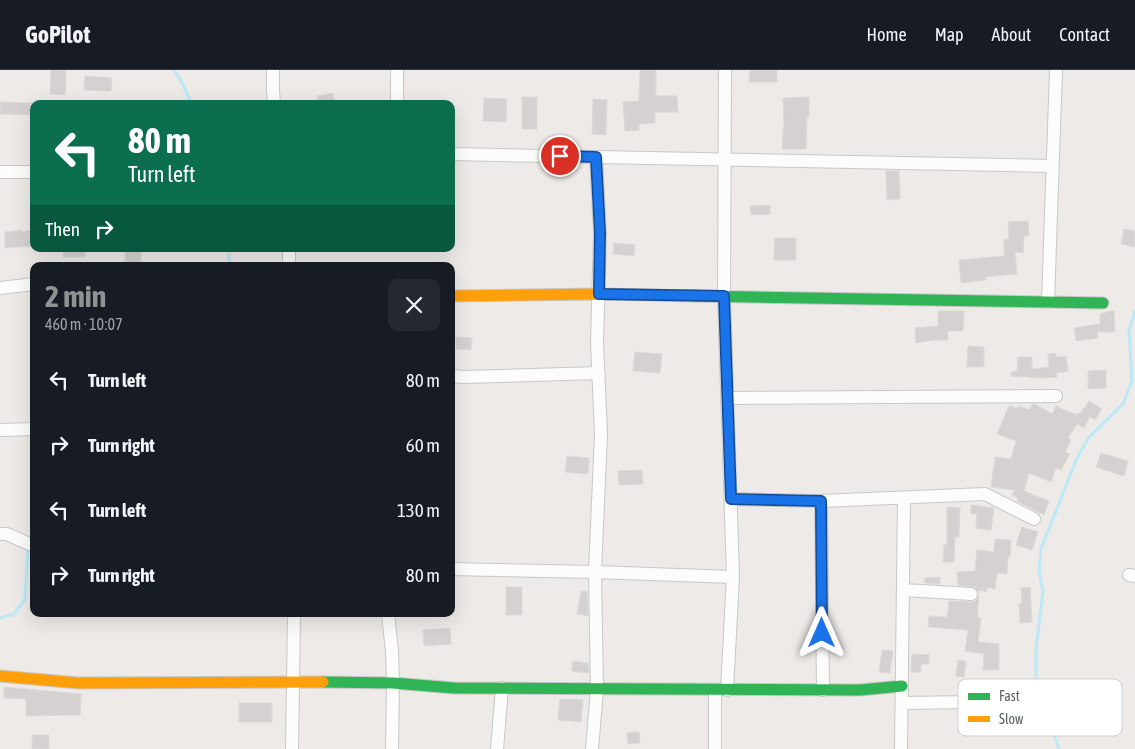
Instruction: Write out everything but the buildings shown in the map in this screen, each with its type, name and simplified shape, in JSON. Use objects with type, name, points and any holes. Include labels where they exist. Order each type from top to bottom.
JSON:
[{"type":"street","points":[[273,70],[273,100]]},
{"type":"street","points":[[397,70],[398,100]]},
{"type":"street","points":[[715,749],[733,577],[724,296],[725,70]]},
{"type":"street","points":[[1048,302],[1056,70]]},
{"type":"street","points":[[455,154],[1052,166]]},
{"type":"street","points":[[592,749],[597,690],[595,572],[601,434],[597,343],[600,233],[596,157]]},
{"type":"street","points":[[0,172],[30,172]]},
{"type":"street","points":[[0,288],[30,284]]},
{"type":"street","points":[[455,296],[599,294],[1103,303]]},
{"type":"street","points":[[455,376],[599,373]]},
{"type":"street","points":[[727,398],[1056,396]]},
{"type":"street","points":[[0,430],[30,429]]},
{"type":"street","points":[[731,499],[821,501],[985,494],[1034,519]]},
{"type":"street","points":[[901,749],[904,498]]},
{"type":"street","points":[[821,501],[823,690]]},
{"type":"street","points":[[0,534],[7,534],[30,544]]},
{"type":"street","points":[[455,570],[595,572],[733,577]]},
{"type":"street","points":[[903,590],[971,594]]},
{"type":"street","points":[[292,749],[294,617]]},
{"type":"street","points":[[388,617],[393,683],[392,749]]},
{"type":"street","points":[[0,676],[78,683],[293,680],[393,683],[454,688],[597,690],[860,690],[902,686]]},
{"type":"street","points":[[497,749],[502,688]]},
{"type":"street","points":[[902,703],[958,702]]},
{"type":"waterway","points":[[174,70],[190,100]]},
{"type":"waterway","points":[[228,252],[230,262]]},
{"type":"waterway","points":[[1036,679],[1036,649],[1043,592],[1039,571],[1041,549],[1077,458],[1089,437],[1123,404],[1132,381],[1129,331],[1135,311]]},
{"type":"waterway","points":[[0,618],[14,614],[25,599],[28,550],[30,548]]},
{"type":"waterway","points":[[1054,736],[1059,749]]},
{"type":"traffic: fast","points":[[696,296],[1103,303]]},
{"type":"traffic: fast","points":[[323,682],[393,683],[454,688],[860,690],[902,686]]},
{"type":"traffic: slow","points":[[455,296],[599,294],[696,296]]},
{"type":"traffic: slow","points":[[0,676],[78,683],[323,682]]},
{"type":"route","points":[[560,156],[596,157],[600,233],[599,294],[724,296],[731,499],[821,501],[822,633]]}]
